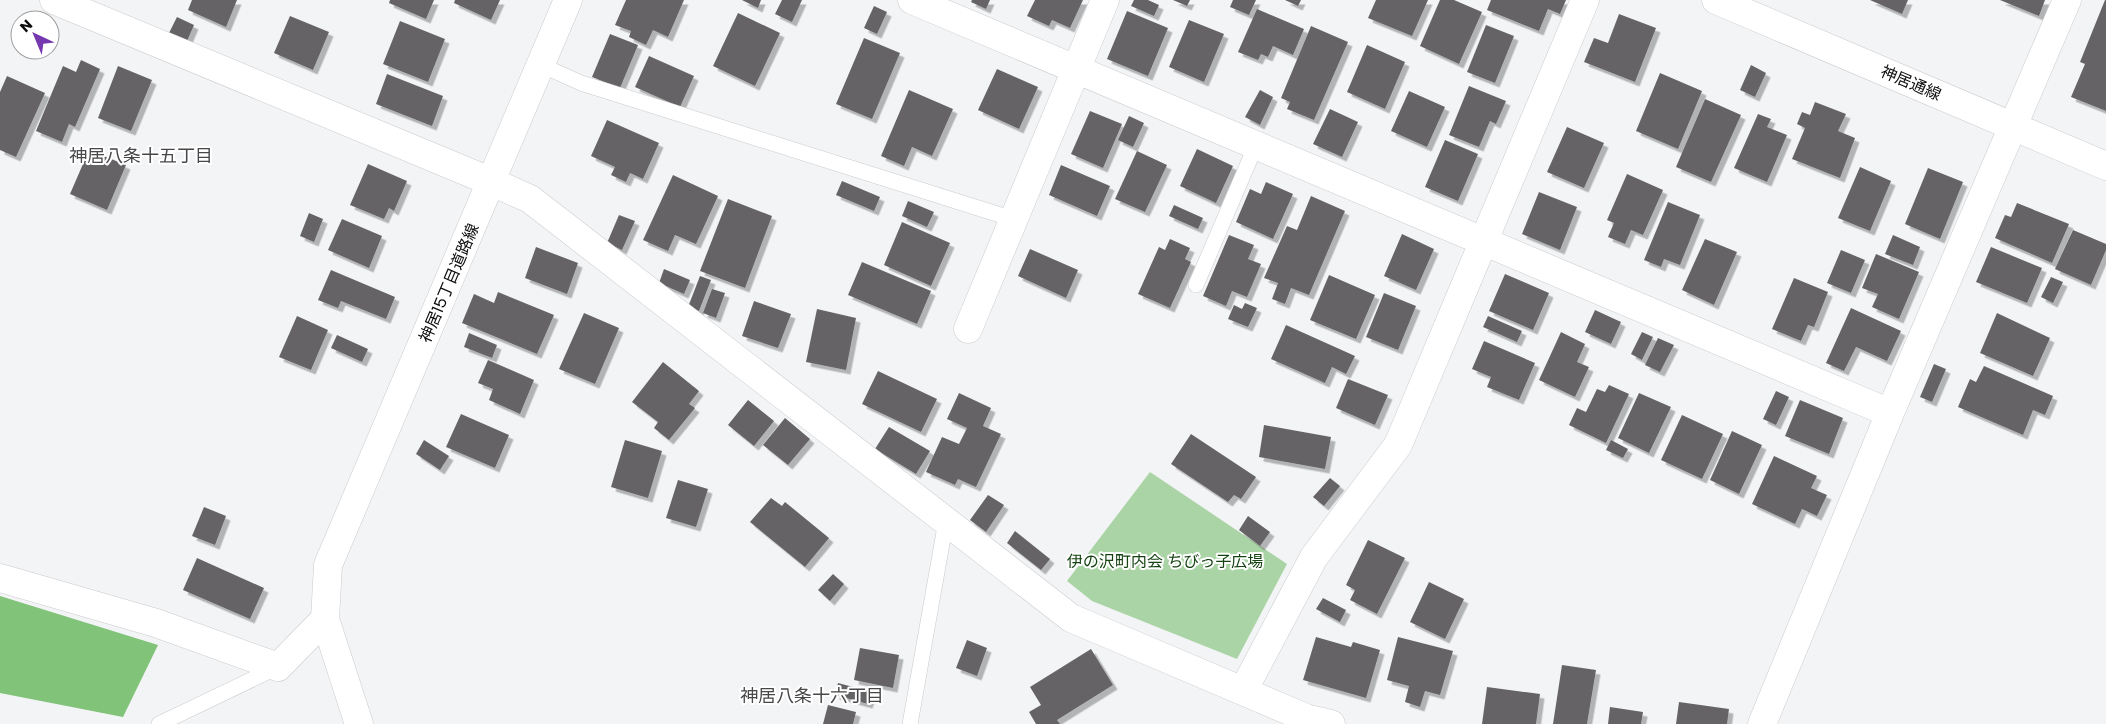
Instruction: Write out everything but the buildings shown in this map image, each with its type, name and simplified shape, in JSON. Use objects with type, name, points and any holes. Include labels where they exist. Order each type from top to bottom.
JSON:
[{"type":"street","points":[[54,0],[530,199],[1071,618],[1306,718],[1331,724]]},
{"type":"street","name":"神居15丁目道路線","points":[[326,619],[328,565],[568,0]]},
{"type":"street","points":[[912,0],[1890,414]]},
{"type":"street","points":[[968,329],[1105,0]]},
{"type":"street","points":[[1243,692],[1314,557],[1398,445],[1482,240],[1585,0]]},
{"type":"street","name":"神居通線","points":[[1716,0],[2106,166]]},
{"type":"street","points":[[1762,724],[1890,414],[2067,0]]},
{"type":"street","points":[[0,578],[156,623],[278,667],[326,619],[359,724]]},
{"type":"lane","points":[[541,65],[581,84],[1013,219]]},
{"type":"lane","points":[[1196,285],[1256,146]]},
{"type":"lane","points":[[910,724],[946,521]]},
{"type":"lane","points":[[159,724],[278,667]]},
{"type":"green space","name":"伊の沢町内会 ちびっ子広場","points":[[1150,472],[1287,564],[1237,659],[1092,601],[1067,581]]},
{"type":"green space","points":[[0,596],[158,645],[123,717],[0,693]]},
{"type":"district","name":"神居八条十五丁目","points":[[141,155]]},
{"type":"district","name":"神居八条十六丁目","points":[[812,695]]}]
